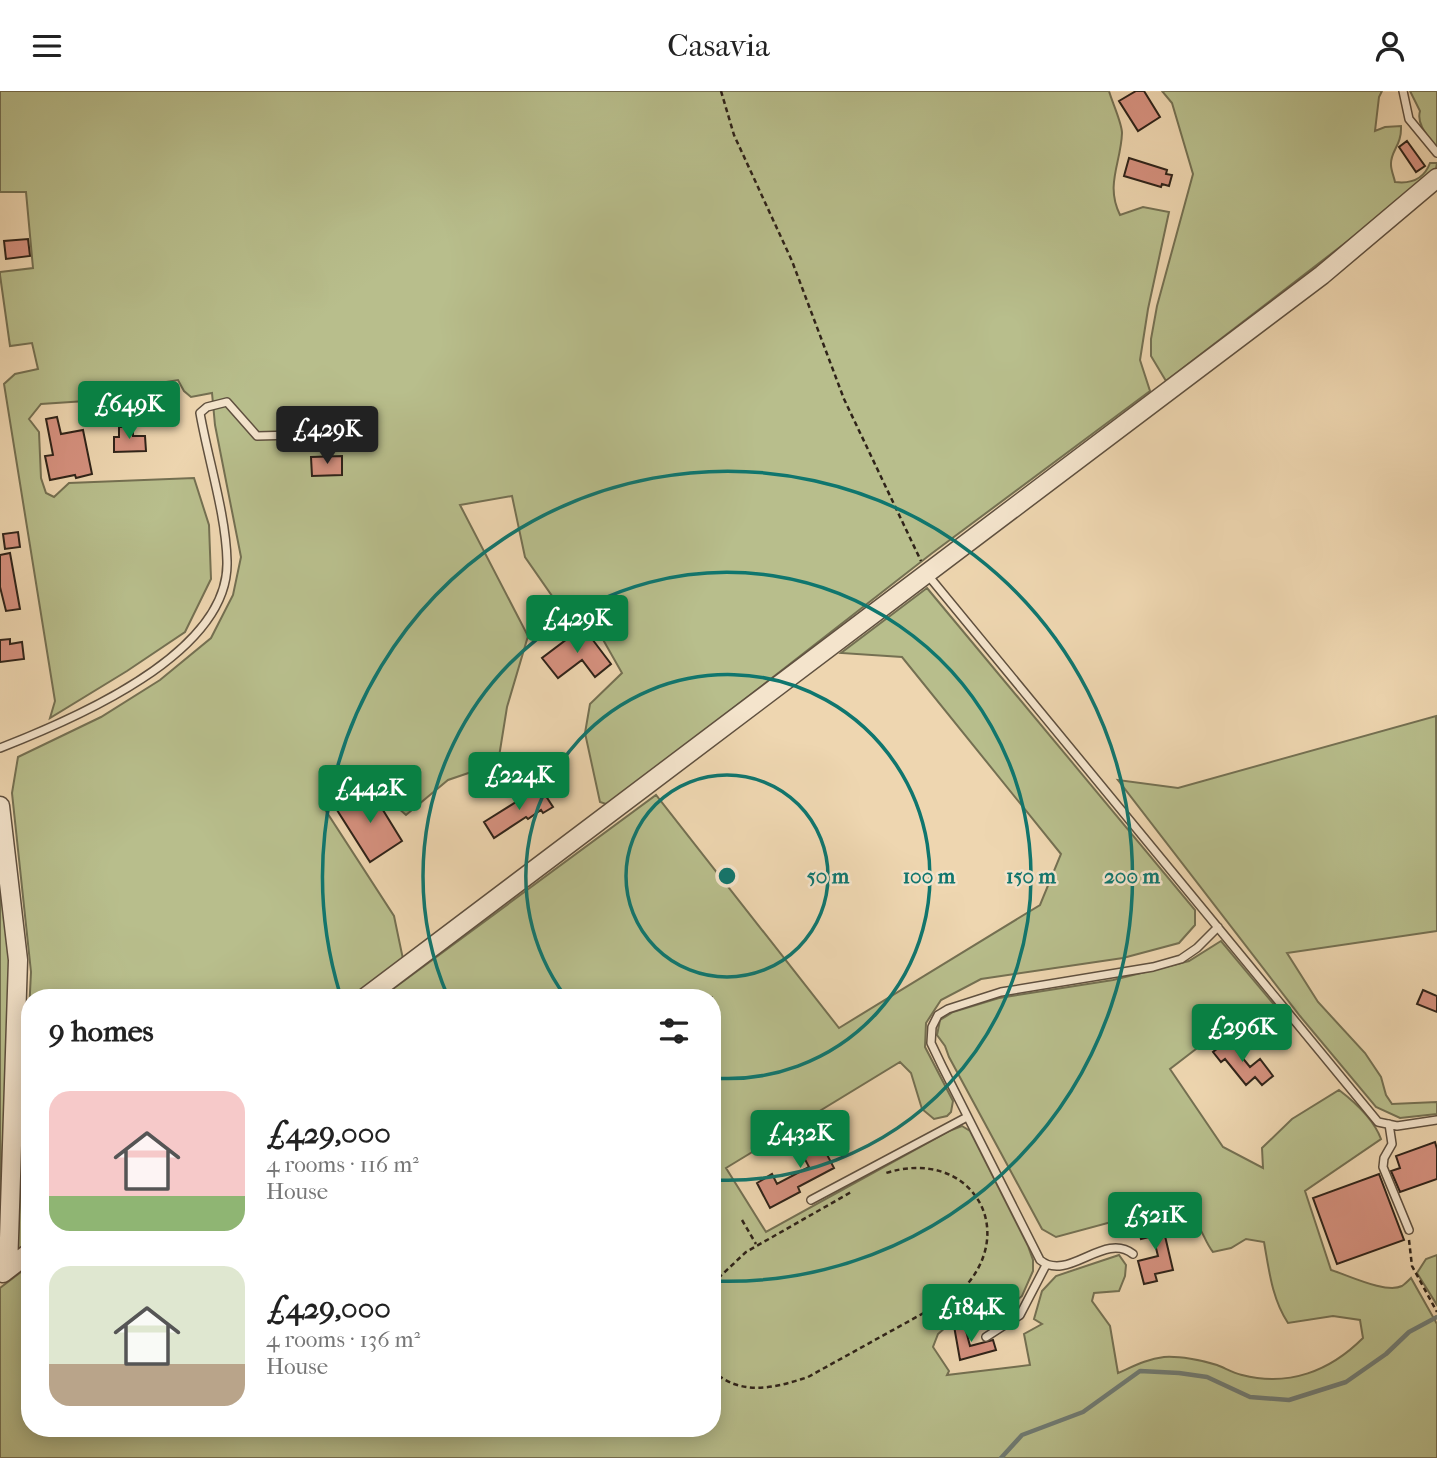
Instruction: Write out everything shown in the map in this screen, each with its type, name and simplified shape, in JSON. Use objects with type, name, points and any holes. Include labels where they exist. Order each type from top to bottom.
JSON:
[{"type":"street","points":[[377,989],[1322,275],[1437,178]]},
{"type":"street","points":[[0,806],[18,960],[4,1272]]},
{"type":"street","points":[[4,1272],[21,1259]]},
{"type":"lane","points":[[1403,91],[1409,120],[1437,153]]},
{"type":"lane","points":[[0,748],[53,727],[121,691],[181,652],[206,623],[219,600],[227,562],[223,526],[200,413],[207,407],[227,402],[257,436],[332,434],[333,440]]},
{"type":"lane","points":[[927,573],[1378,1122],[1397,1126],[1437,1120]]},
{"type":"lane","points":[[1133,1254],[1125,1248],[1111,1248],[1056,1267],[1046,1265],[1040,1260],[1009,1203],[931,1043],[932,1027],[938,1015],[972,1000],[1001,992],[1153,967],[1181,959],[1198,949],[1218,927]]},
{"type":"lane","points":[[811,1200],[967,1117]]},
{"type":"lane","points":[[1389,1124],[1392,1144],[1384,1158],[1384,1167],[1409,1230]]},
{"type":"lane","points":[[986,1337],[1020,1315],[1046,1265]]},
{"type":"path","points":[[721,91],[734,135],[792,261],[844,399],[927,573]]},
{"type":"path","points":[[721,1378],[746,1388],[762,1389],[808,1377],[958,1294],[966,1286],[983,1261],[988,1243],[987,1229],[977,1198],[966,1184],[941,1170],[912,1167],[880,1175]]},
{"type":"path","points":[[721,1273],[756,1246],[859,1187]]},
{"type":"path","points":[[742,1220],[756,1246]]},
{"type":"path","points":[[1409,1230],[1412,1266],[1436,1310]]},
{"type":"green space","points":[[0,91],[1109,91],[1122,133],[1114,184],[1120,215],[1143,207],[1169,212],[1140,360],[1150,391],[931,554],[609,805],[600,802],[585,733],[590,704],[622,673],[589,615],[573,626],[525,557],[512,496],[460,505],[528,636],[507,707],[498,763],[448,780],[406,815],[371,784],[326,811],[394,916],[403,959],[364,989],[30,989],[31,972],[12,793],[18,757],[101,717],[160,680],[211,638],[233,595],[241,557],[215,425],[212,393],[191,397],[178,380],[135,387],[86,401],[41,404],[29,419],[39,432],[41,478],[46,493],[54,497],[69,483],[194,478],[209,525],[211,579],[185,632],[50,718],[55,701],[4,384],[15,374],[38,369],[32,343],[10,346],[0,275],[0,272],[33,268],[26,192],[0,192]]},
{"type":"green space","points":[[1162,91],[1382,91],[1375,131],[1401,126],[1400,139],[1391,160],[1395,182],[1416,179],[1430,163],[1437,163],[1436,169],[1392,207],[1166,381],[1151,356],[1151,339],[1157,306],[1193,174],[1172,103]]},
{"type":"green space","points":[[1410,91],[1437,91],[1437,148],[1422,126],[1420,111]]},
{"type":"green space","points":[[927,588],[1195,910],[1195,925],[1179,943],[1123,958],[981,979],[941,1000],[926,1023],[925,1047],[953,1101],[951,1112],[947,1116],[934,1119],[922,1109],[911,1073],[900,1062],[726,1168],[766,1232],[962,1126],[970,1131],[1028,1246],[1033,1260],[1033,1271],[1022,1296],[1003,1312],[954,1320],[938,1334],[933,1347],[949,1371],[947,1375],[1030,1365],[1024,1334],[1042,1324],[1034,1319],[1042,1291],[1056,1276],[1119,1255],[1126,1265],[1119,1291],[1094,1293],[1092,1301],[1110,1326],[1118,1373],[1146,1361],[1164,1357],[1204,1361],[1239,1374],[1276,1379],[1308,1373],[1337,1359],[1363,1338],[1360,1320],[1333,1316],[1288,1323],[1275,1294],[1264,1242],[1246,1239],[1231,1248],[1213,1252],[1195,1221],[1191,1218],[1180,1219],[1164,1215],[1167,1207],[1056,1237],[1042,1229],[937,1035],[940,1020],[953,1012],[999,998],[1113,980],[1189,961],[1221,941],[1281,1013],[1277,1022],[1264,1035],[1251,1034],[1235,1019],[1170,1069],[1223,1147],[1263,1168],[1262,1148],[1292,1119],[1339,1090],[1358,1106],[1374,1125],[1381,1139],[1305,1191],[1331,1270],[1387,1288],[1402,1286],[1411,1278],[1437,1324],[1437,1458],[0,1458],[0,1288],[21,1272],[21,1437],[721,1437],[721,989],[393,989],[656,795],[839,1028],[1040,905],[1061,854],[902,657],[841,653]]},
{"type":"green space","points":[[1436,716],[1437,931],[1287,953],[1318,1002],[1365,1053],[1381,1077],[1386,1095],[1392,1104],[1437,1102],[1437,1114],[1400,1118],[1376,1107],[1300,1016],[1118,780],[1178,788]]},
{"type":"green space","points":[[0,852],[12,959],[0,1200]]},
{"type":"green space","points":[[21,1174],[21,1252],[17,1255]]},
{"type":"green space","points":[[1437,1255],[1437,1305],[1417,1273],[1426,1259]]},
{"type":"building","points":[[1136,91],[1144,91],[1160,117],[1138,131],[1119,101]]},
{"type":"building","points":[[1407,141],[1425,166],[1416,172],[1399,147]]},
{"type":"building","points":[[1129,158],[1167,170],[1166,174],[1172,175],[1169,186],[1162,184],[1161,187],[1124,176]]},
{"type":"building","points":[[28,239],[30,256],[6,259],[4,241]]},
{"type":"building","points":[[57,417],[61,434],[83,430],[92,474],[50,480],[45,456],[53,455],[46,419]]},
{"type":"building","points":[[119,427],[133,427],[133,436],[145,436],[146,451],[114,452],[114,437],[119,437]]},
{"type":"building","points":[[342,456],[342,475],[312,476],[311,457]]},
{"type":"building","points":[[18,532],[20,547],[5,549],[3,534]]},
{"type":"building","points":[[10,553],[20,609],[6,611],[0,587],[0,555]]},
{"type":"building","points":[[583,627],[611,664],[595,677],[582,660],[558,678],[542,658]]},
{"type":"building","points":[[10,639],[10,644],[22,642],[24,659],[0,662],[0,640]]},
{"type":"building","points":[[540,787],[553,807],[543,813],[541,810],[528,819],[526,817],[494,838],[484,822]]},
{"type":"building","points":[[370,789],[402,841],[370,862],[337,810]]},
{"type":"building","points":[[1423,990],[1437,996],[1437,1012],[1417,1004]]},
{"type":"building","points":[[1232,1037],[1240,1047],[1236,1050],[1250,1067],[1260,1059],[1273,1076],[1262,1085],[1255,1077],[1246,1085],[1225,1059],[1221,1062],[1213,1052]]},
{"type":"building","points":[[824,1128],[830,1140],[822,1145],[834,1168],[798,1187],[800,1192],[770,1208],[757,1183],[772,1174],[777,1184],[809,1167],[796,1142]]},
{"type":"building","points":[[1435,1142],[1437,1179],[1400,1192],[1391,1171],[1400,1168],[1396,1156]]},
{"type":"building","points":[[1379,1174],[1404,1240],[1337,1264],[1313,1198]]},
{"type":"building","points":[[1161,1219],[1173,1270],[1155,1274],[1157,1281],[1144,1284],[1138,1261],[1158,1256],[1153,1236],[1141,1239],[1137,1225]]},
{"type":"building","points":[[964,1323],[970,1346],[993,1340],[996,1350],[960,1360],[954,1326]]},
{"type":"waterway","points":[[1001,1458],[1022,1435],[1083,1412],[1140,1371],[1207,1377],[1250,1397],[1289,1400],[1346,1382],[1386,1354],[1409,1332],[1437,1317]]}]
